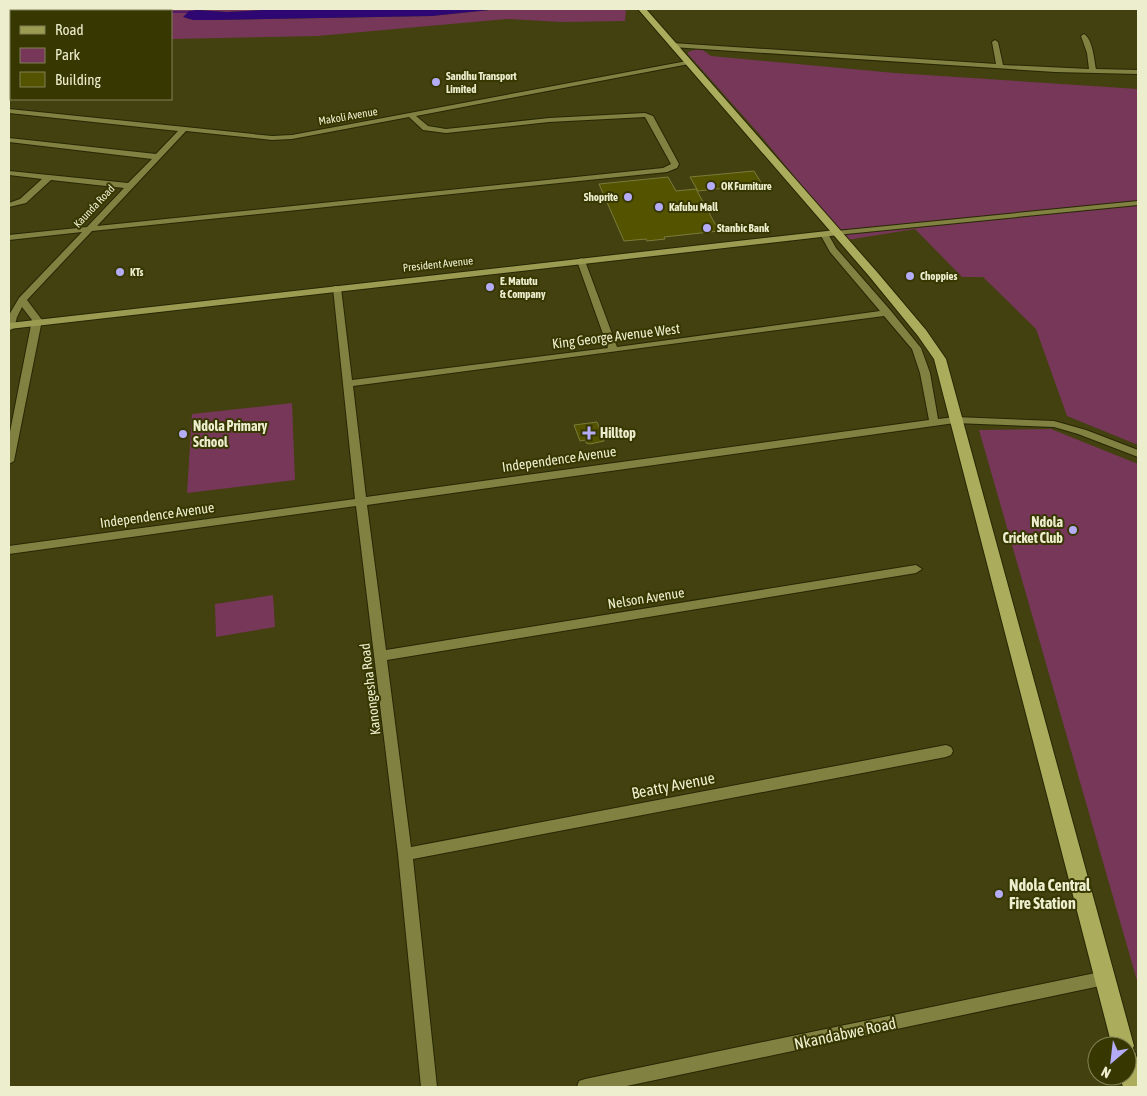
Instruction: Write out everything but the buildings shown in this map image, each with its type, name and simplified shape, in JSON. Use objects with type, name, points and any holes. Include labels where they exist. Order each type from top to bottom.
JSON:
[{"type":"highway","points":[[642,9],[830,233],[922,333],[937,353],[1120,1036]]},
{"type":"main road","name":"President Avenue","points":[[9,325],[830,233]]},
{"type":"street","points":[[1084,36],[1090,53],[1093,72]]},
{"type":"street","points":[[995,42],[1000,66]]},
{"type":"street","points":[[672,45],[1093,72],[1138,72]]},
{"type":"street","name":"Makoli Avenue","points":[[9,111],[285,138],[412,116],[687,63]]},
{"type":"street","points":[[9,237],[664,170],[675,164],[649,116],[645,115],[549,120],[446,131],[426,128],[412,116]]},
{"type":"street","name":"Kaunda Road","points":[[9,325],[22,300],[184,129]]},
{"type":"street","points":[[9,140],[158,157]]},
{"type":"street","points":[[9,173],[130,186]]},
{"type":"street","points":[[9,205],[23,201],[49,177]]},
{"type":"street","points":[[934,422],[924,374],[916,348],[830,246],[830,233],[1138,203]]},
{"type":"street","points":[[581,261],[614,350]]},
{"type":"street","name":"Kanongesha Road","points":[[337,288],[360,502],[405,854],[429,1087]]},
{"type":"street","points":[[9,461],[12,425],[39,322],[22,300]]},
{"type":"street","name":"King George Avenue West","points":[[347,384],[888,313]]},
{"type":"street","name":"Independence Avenue","points":[[9,550],[955,420],[1054,424],[1082,432],[1138,454]]},
{"type":"street","name":"Nelson Avenue","points":[[381,656],[916,568]]},
{"type":"street","name":"Beatty Avenue","points":[[405,854],[946,751]]},
{"type":"street","name":"Nkandabwe Road","points":[[585,1087],[1105,978]]},
{"type":"green space","points":[[9,9],[282,9],[227,12],[197,10],[187,19],[215,20],[432,16],[499,9],[626,9],[625,21],[562,22],[507,19],[317,36],[172,39],[172,10],[10,10],[9,43]]},
{"type":"green space","points":[[700,48],[711,56],[895,73],[1138,89],[1138,445],[1067,416],[1036,329],[983,277],[962,277],[915,229],[847,240],[761,136],[688,54],[688,52]]},
{"type":"green space","points":[[292,403],[295,480],[187,493],[192,414]]},
{"type":"green space","points":[[1051,429],[1138,464],[1138,984],[979,430]]},
{"type":"green space","points":[[273,595],[275,627],[216,637],[215,604]]},
{"type":"shaded area","points":[[282,9],[499,9],[432,16],[215,20],[193,20],[183,17],[189,11],[197,10],[227,12]]},
{"type":"waterway","points":[[13,9],[22,10]]},
{"type":"waterway","points":[[83,10],[93,9]]},
{"type":"waterway","points":[[107,9],[116,10]]},
{"type":"waterway","points":[[172,12],[190,12]]},
{"type":"place","name":"Sandhu Transport Limited","points":[[436,82]]},
{"type":"place","name":"OK Furniture","points":[[711,186]]},
{"type":"place","name":"Shoprite","points":[[628,197]]},
{"type":"place","name":"Kafubu Mall","points":[[659,207]]},
{"type":"place","name":"Stanbic Bank","points":[[707,228]]},
{"type":"place","name":"KTs","points":[[120,272]]},
{"type":"place","name":"Choppies","points":[[910,276]]},
{"type":"place","name":"E. Matutu & Company","points":[[490,287]]},
{"type":"place","name":"Hilltop","points":[[589,433]]},
{"type":"place","name":"Ndola Primary School","points":[[183,434]]},
{"type":"place","name":"Ndola Cricket Club","points":[[1073,530]]},
{"type":"place","name":"Ndola Central Fire Station","points":[[999,894]]}]
